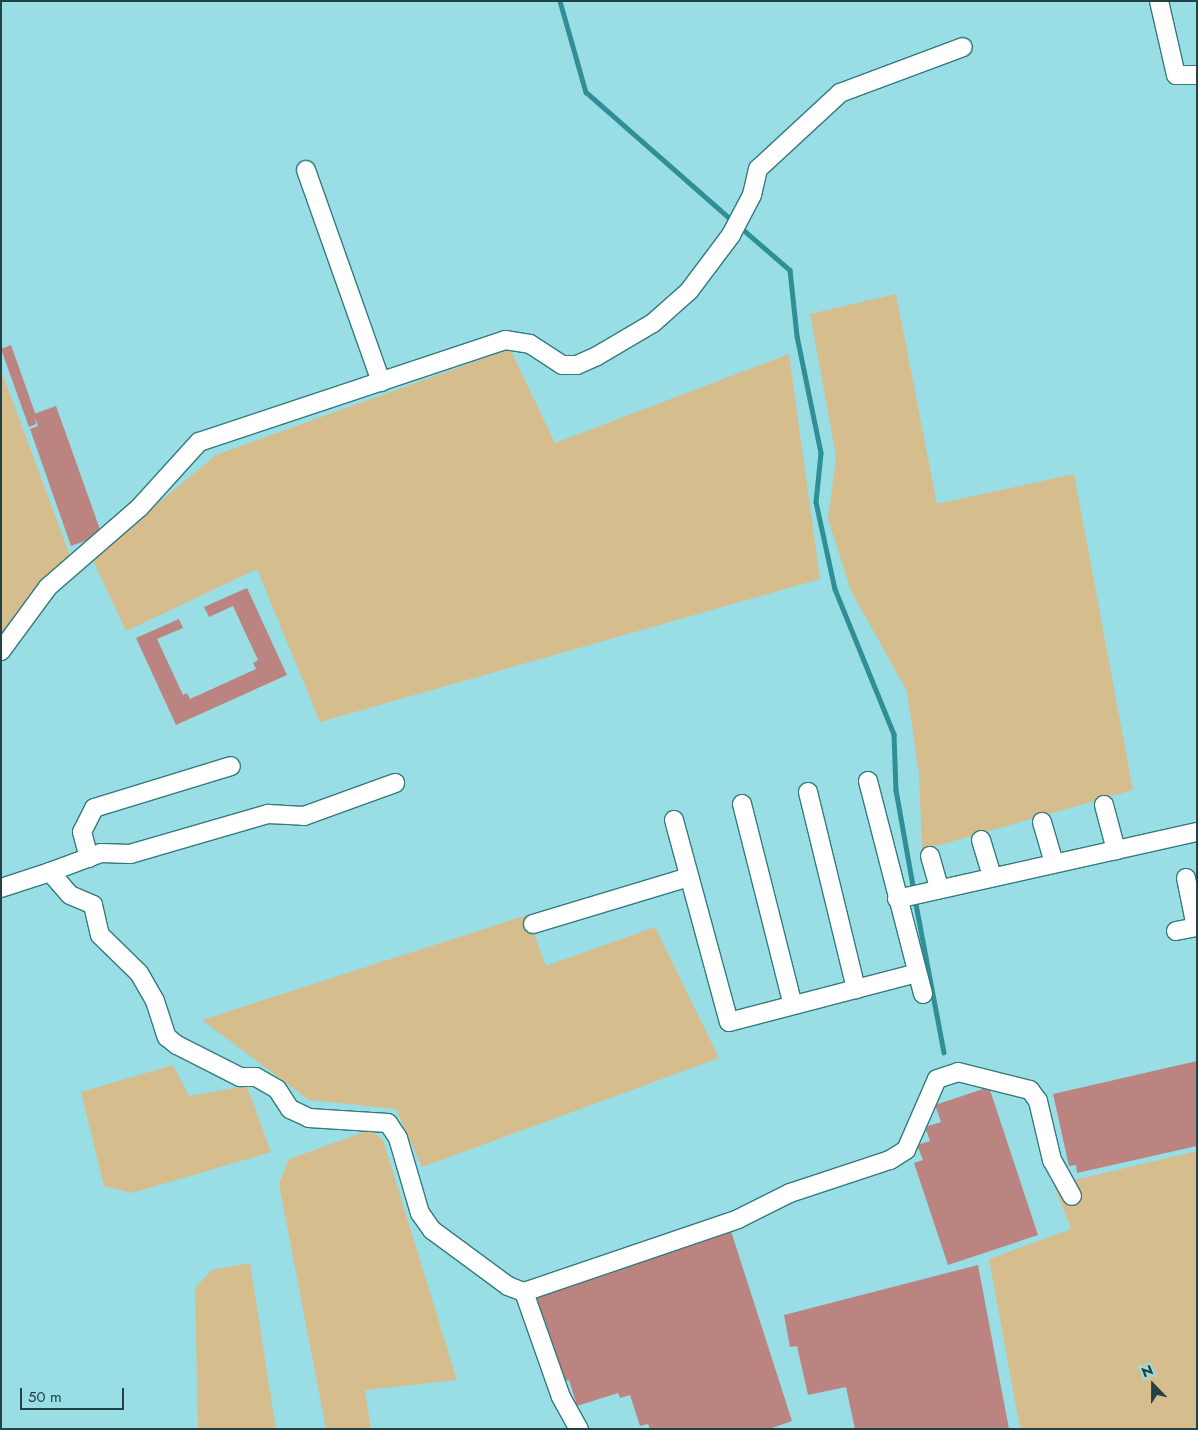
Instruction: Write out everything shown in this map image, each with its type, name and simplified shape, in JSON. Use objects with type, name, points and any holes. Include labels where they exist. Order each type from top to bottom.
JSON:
[{"type":"street","points":[[1159,1],[1176,75],[1197,75]]},
{"type":"street","points":[[1,651],[48,587],[140,506],[199,442],[505,340],[530,344],[562,365],[577,365],[597,356],[652,323],[690,290],[731,235],[752,195],[758,169],[840,93],[963,47]]},
{"type":"street","points":[[306,170],[381,382]]},
{"type":"street","points":[[89,858],[82,832],[94,808],[231,766]]},
{"type":"street","points":[[868,781],[923,994]]},
{"type":"street","points":[[1,888],[101,853],[130,854],[268,814],[304,816],[395,783]]},
{"type":"street","points":[[808,792],[856,989]]},
{"type":"street","points":[[742,804],[793,1006]]},
{"type":"street","points":[[1104,805],[1116,850]]},
{"type":"street","points":[[674,820],[729,1022],[917,973]]},
{"type":"street","points":[[1042,822],[1054,863]]},
{"type":"street","points":[[897,899],[939,888],[1197,832]]},
{"type":"street","points":[[981,840],[992,877]]},
{"type":"street","points":[[930,856],[939,888]]},
{"type":"street","points":[[50,872],[70,896],[93,905],[105,943],[149,987],[167,1037],[240,1077],[256,1077],[277,1089],[290,1109],[310,1118],[388,1123],[398,1138],[420,1213],[432,1230],[508,1286],[524,1292],[738,1219],[790,1193],[890,1160],[906,1150],[937,1079],[958,1072],[1030,1090],[1038,1102],[1052,1160],[1072,1196]]},
{"type":"street","points":[[533,924],[690,877]]},
{"type":"street","points":[[1176,931],[1196,927],[1186,878]]},
{"type":"street","points":[[524,1292],[561,1397],[579,1429]]},
{"type":"shaded area","points":[[896,294],[937,504],[1074,474],[1133,790],[922,850],[919,774],[907,691],[851,591],[828,519],[836,456],[810,314]]},
{"type":"shaded area","points":[[510,349],[555,443],[789,354],[820,579],[320,722],[257,569],[126,631],[92,558],[216,455]]},
{"type":"shaded area","points":[[1,370],[72,561],[1,640]]},
{"type":"shaded area","points":[[527,915],[546,966],[655,927],[719,1058],[422,1167],[396,1109],[309,1100],[202,1020]]},
{"type":"shaded area","points":[[173,1065],[189,1096],[247,1086],[271,1152],[132,1193],[104,1186],[81,1092]]},
{"type":"shaded area","points":[[370,1130],[383,1140],[457,1380],[365,1390],[371,1429],[326,1429],[279,1184],[289,1159]]},
{"type":"shaded area","points":[[1197,1151],[1197,1429],[1020,1429],[989,1259],[1071,1229],[1054,1185]]},
{"type":"shaded area","points":[[250,1263],[276,1429],[198,1429],[195,1288],[212,1270]]},
{"type":"building","points":[[11,345],[35,413],[36,424],[29,427],[1,349]]},
{"type":"building","points":[[56,406],[102,535],[71,546],[30,429],[38,426],[34,414]]},
{"type":"building","points":[[247,588],[287,675],[176,725],[136,638],[179,619],[183,628],[157,639],[183,695],[187,693],[190,699],[256,669],[253,663],[258,660],[233,606],[209,617],[204,607]]},
{"type":"building","points":[[1197,1061],[1197,1146],[1077,1173],[1076,1165],[1069,1166],[1053,1094]]},
{"type":"building","points":[[989,1087],[1038,1235],[948,1265],[914,1163],[923,1160],[917,1145],[930,1141],[925,1127],[941,1122],[935,1105]]},
{"type":"building","points":[[730,1228],[792,1421],[769,1429],[650,1429],[648,1424],[640,1426],[630,1395],[620,1398],[618,1393],[577,1406],[569,1380],[562,1382],[533,1292]]},
{"type":"building","points":[[978,1265],[1009,1429],[855,1429],[846,1387],[808,1395],[797,1346],[790,1347],[784,1315]]},
{"type":"waterway","points":[[560,1],[586,92],[733,221]]},
{"type":"waterway","points":[[739,226],[790,270],[797,336],[821,453],[816,502],[835,589],[894,734],[896,790],[914,891]]},
{"type":"waterway","points":[[915,899],[944,1052]]}]
